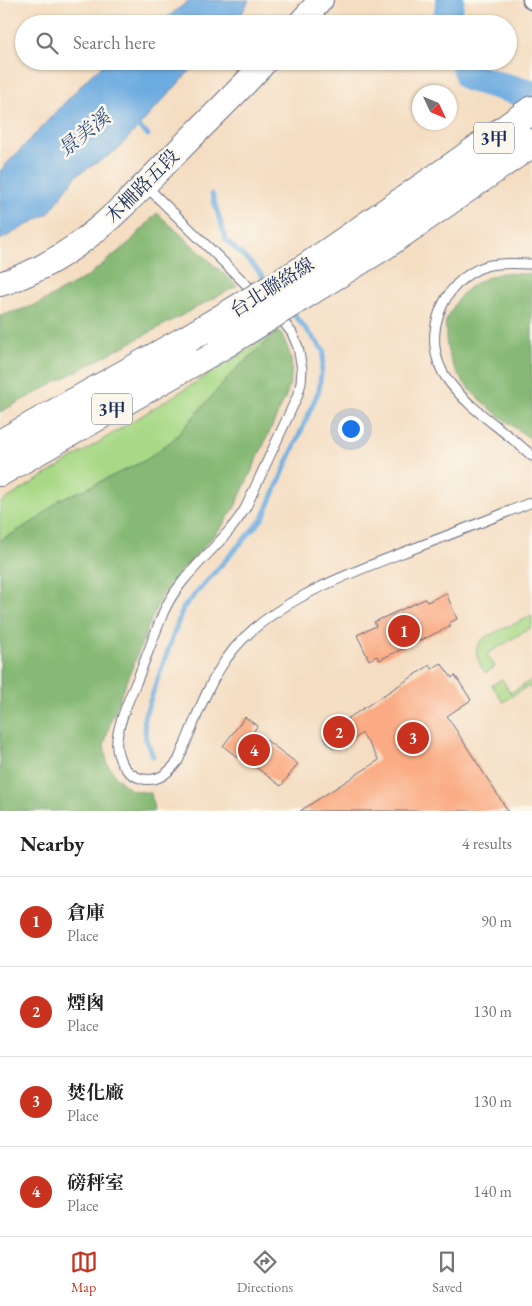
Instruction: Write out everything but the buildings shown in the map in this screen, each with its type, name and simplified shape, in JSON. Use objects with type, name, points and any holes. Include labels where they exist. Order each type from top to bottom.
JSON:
[{"type":"highway","name":"台北聯絡線","points":[[463,175],[532,110]]},
{"type":"highway","name":"台北聯絡線","points":[[0,472],[223,345],[312,277],[463,175],[532,143]]},
{"type":"highway","name":"台北聯絡線","points":[[0,444],[189,338],[312,277]]},
{"type":"main road","points":[[308,15],[321,0]]},
{"type":"main road","name":"木柵路五段","points":[[0,284],[36,270],[70,251],[100,228],[257,70]]},
{"type":"lane","points":[[144,184],[280,317],[295,340],[302,370],[297,397],[246,507],[228,534],[180,585],[165,609],[129,701],[117,740],[121,764],[127,771],[138,777],[148,779],[159,778],[170,772],[178,761],[219,670],[242,640],[270,617],[352,572],[532,502]]},
{"type":"lane","points":[[532,264],[502,263],[485,267],[467,276],[449,294],[439,310],[434,328],[435,347],[446,378],[474,408],[532,456]]},
{"type":"green space","points":[[157,213],[237,286],[0,412],[0,316],[36,305],[88,276],[130,242]]},
{"type":"green space","points":[[502,273],[532,274],[532,440],[476,396],[464,383],[448,353],[446,320],[458,299],[474,284]]},
{"type":"green space","points":[[279,331],[236,369],[174,439],[146,460],[60,499],[39,518],[0,541],[0,503]]},
{"type":"green space","points":[[279,331],[288,348],[291,364],[290,380],[285,398],[235,507],[220,529],[170,583],[157,605],[111,720],[104,745],[107,763],[116,777],[131,790],[151,793],[154,811],[0,811],[0,541],[39,518],[60,499],[146,460],[174,439],[236,369]]},
{"type":"green space","points":[[532,616],[532,627],[487,654],[495,667],[485,673],[477,654],[478,645],[481,641],[485,637]]},
{"type":"green space","points":[[502,679],[510,693],[532,680],[532,691],[528,686],[503,702],[492,685]]},
{"type":"water","points":[[190,0],[249,0],[241,15],[170,15]]},
{"type":"water","name":"景美溪","points":[[97,70],[191,70],[116,151],[77,175],[49,213],[0,240],[0,171]]},
{"type":"waterway","points":[[448,15],[450,0]]},
{"type":"waterway","points":[[467,70],[469,77],[532,95]]},
{"type":"waterway","points":[[135,124],[148,135]]},
{"type":"waterway","points":[[212,194],[226,240],[255,267],[267,282]]},
{"type":"waterway","points":[[153,756],[146,739],[144,718],[183,608],[263,518],[319,390],[324,351],[292,312]]},
{"type":"place","name":"倉庫","points":[[404,631]]},
{"type":"place","name":"煙囪","points":[[339,732]]},
{"type":"place","name":"焚化廠","points":[[413,738]]},
{"type":"place","name":"磅秤室","points":[[254,750]]}]
